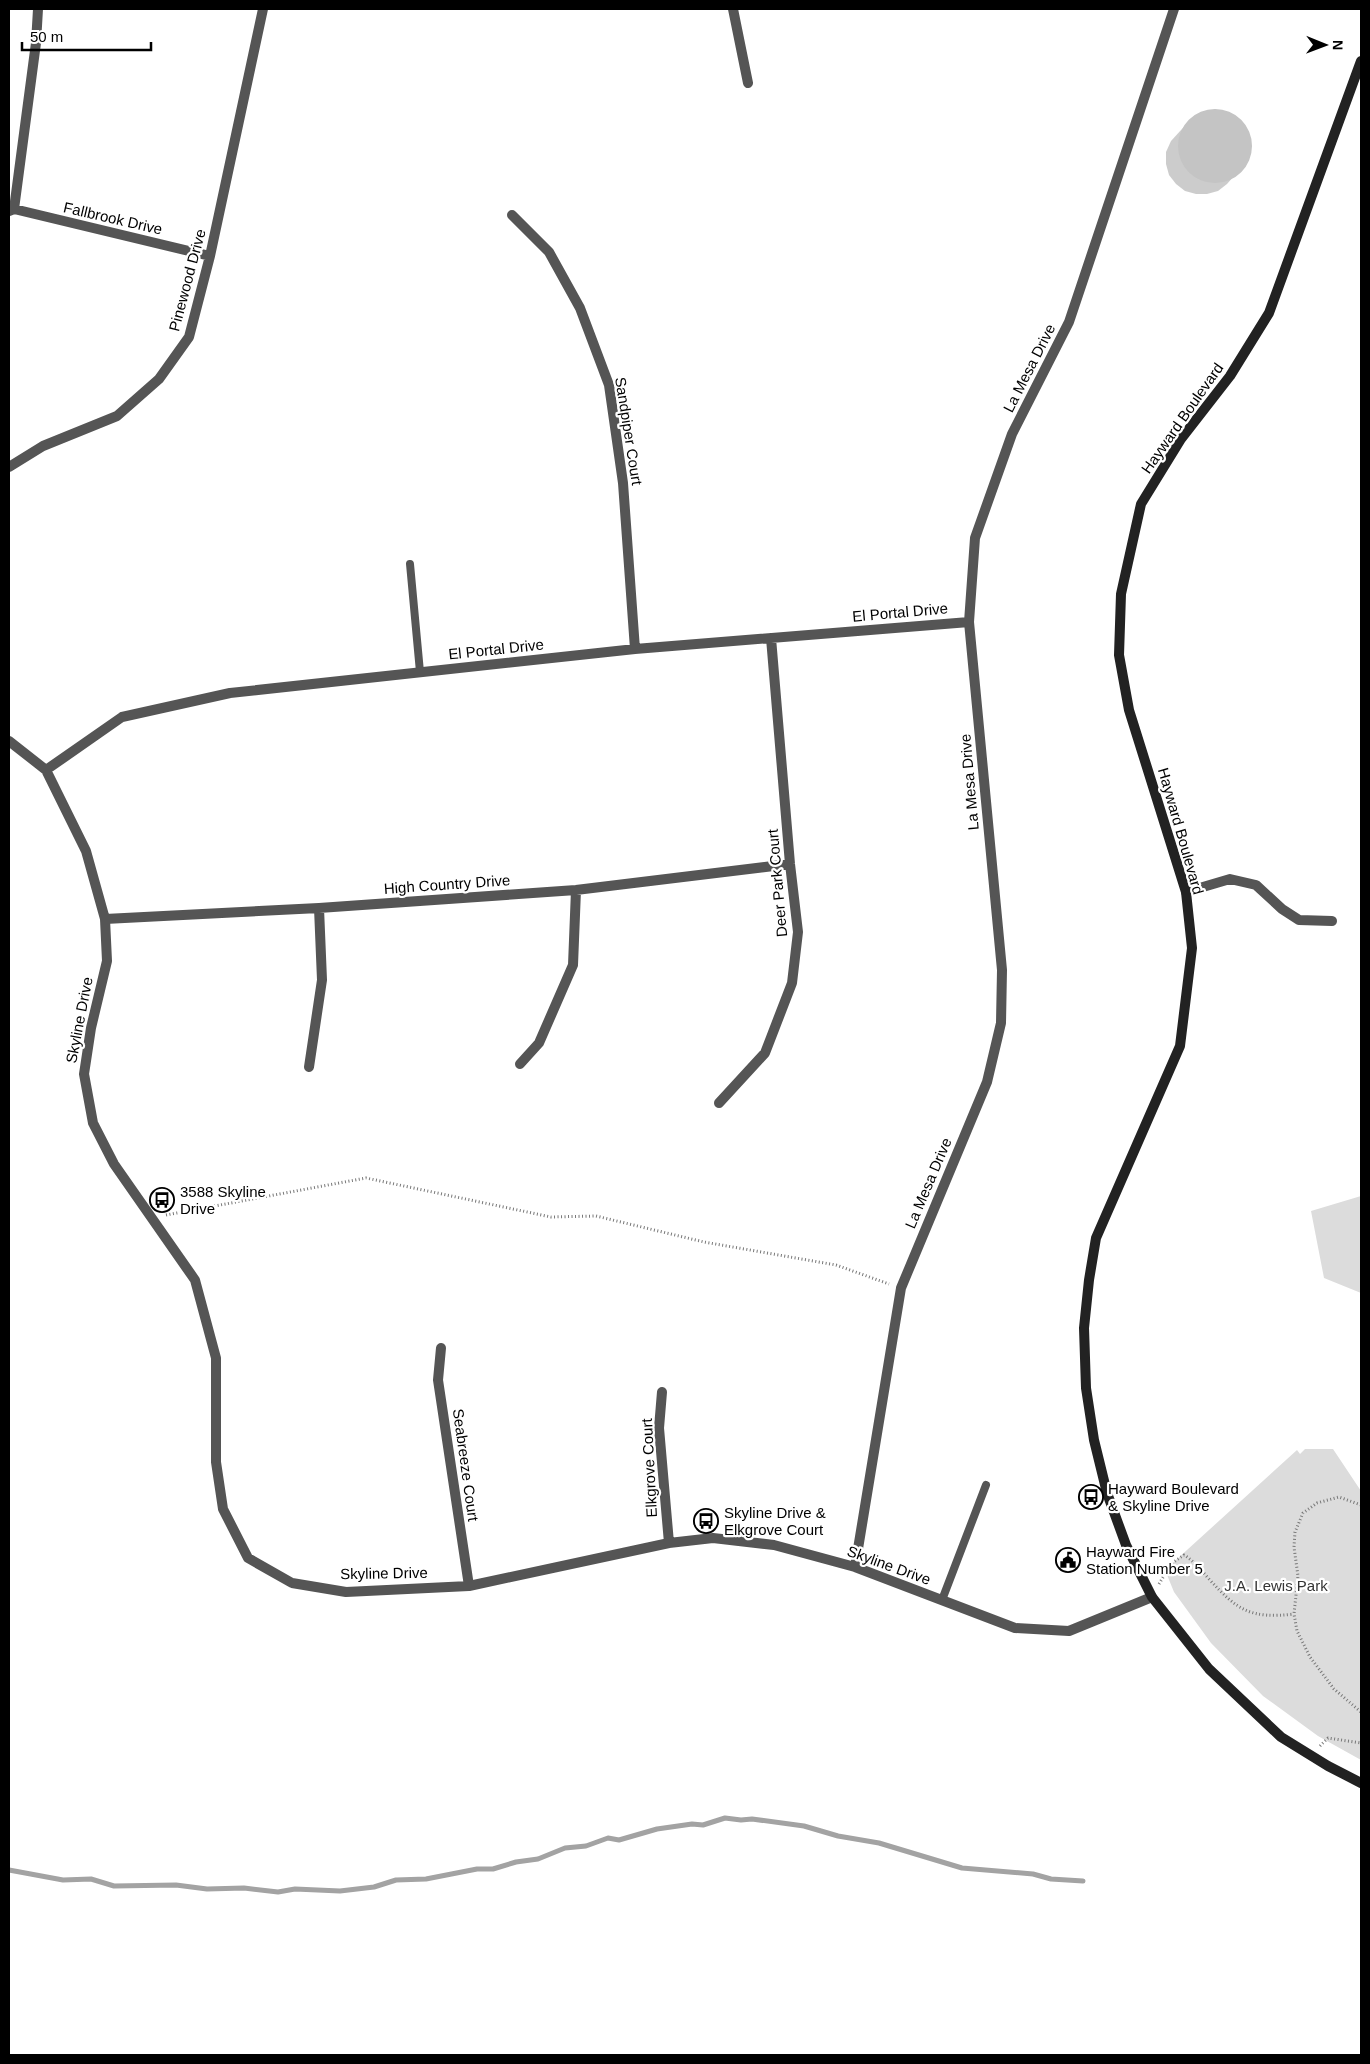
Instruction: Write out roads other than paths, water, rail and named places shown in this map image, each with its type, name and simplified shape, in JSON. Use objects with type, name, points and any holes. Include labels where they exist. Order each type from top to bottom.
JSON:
[{"type":"main road","name":"Hayward Boulevard","points":[[1361,61],[1268,313],[1230,376],[1182,439],[1141,504],[1121,594],[1119,655],[1129,710],[1186,892],[1192,948],[1180,1046],[1096,1238],[1084,1328],[1086,1388],[1098,1458],[1126,1546],[1152,1597],[1209,1669],[1281,1737],[1311,1756],[1361,1783]]},
{"type":"street","points":[[11,210],[36,43],[38,9]]},
{"type":"street","name":"Pinewood Drive","points":[[9,467],[42,446],[117,416],[159,379],[189,337],[210,256],[263,9]]},
{"type":"street","points":[[734,9],[748,83]]},
{"type":"street","name":"La Mesa Drive","points":[[855,1567],[901,1288],[986,1082],[1001,1023],[1002,970],[969,622],[974,538],[1012,434],[1069,322],[1174,9]]},
{"type":"street","name":"Fallbrook Drive","points":[[11,210],[210,256]]},
{"type":"street","name":"Sandpiper Court","points":[[512,215],[549,252],[580,308],[609,385],[623,483],[635,649]]},
{"type":"street","name":"El Portal Drive","points":[[46,770],[122,717],[230,693],[635,649],[969,622]]},
{"type":"street","name":"Deer Park Court","points":[[719,1103],[765,1053],[792,983],[798,932],[790,864],[771,638]]},
{"type":"street","name":"Skyline Drive","points":[[9,741],[46,770],[86,851],[105,919],[107,961],[91,1028],[84,1074],[93,1123],[114,1164],[194,1280],[216,1358],[216,1462],[223,1509],[248,1558],[292,1583],[346,1592],[469,1586],[669,1543],[713,1538],[774,1544],[855,1567],[1015,1628],[1069,1631],[1152,1597]]},
{"type":"street","name":"High Country Drive","points":[[105,919],[319,908],[576,890],[790,864]]},
{"type":"street","points":[[1186,892],[1230,879],[1256,886],[1282,909],[1299,920],[1332,921]]},
{"type":"street","points":[[520,1064],[539,1043],[573,965],[576,890]]},
{"type":"street","points":[[309,1067],[322,980],[319,908]]},
{"type":"street","name":"Seabreeze Court","points":[[441,1348],[438,1380],[469,1586]]},
{"type":"street","name":"Elkgrove Court","points":[[662,1392],[659,1428],[669,1543]]},
{"type":"lane","points":[[410,564],[420,672]]},
{"type":"lane","points":[[942,1600],[986,1485]]},
{"type":"waterway","points":[[9,1870],[63,1880],[91,1879],[114,1886],[176,1885],[207,1889],[244,1888],[278,1892],[295,1889],[340,1891],[374,1887],[396,1880],[426,1879],[477,1869],[493,1869],[516,1862],[538,1859],[565,1848],[586,1846],[608,1838],[619,1840],[657,1829],[692,1824],[703,1825],[725,1818],[752,1819],[804,1826],[838,1836],[879,1843],[962,1868],[1033,1874],[1051,1879],[1083,1881]]},
{"type":"place","name":"3588 Skyline Drive","points":[[162,1200]]},
{"type":"place","name":"Hayward Boulevard & Skyline Drive","points":[[1091,1497]]},
{"type":"place","name":"Skyline Drive & Elkgrove Court","points":[[706,1521]]},
{"type":"place","name":"Hayward Fire Station Number 5","points":[[1068,1560]]},
{"type":"park label","name":"J.A. Lewis Park","points":[[1276,1585]]}]
